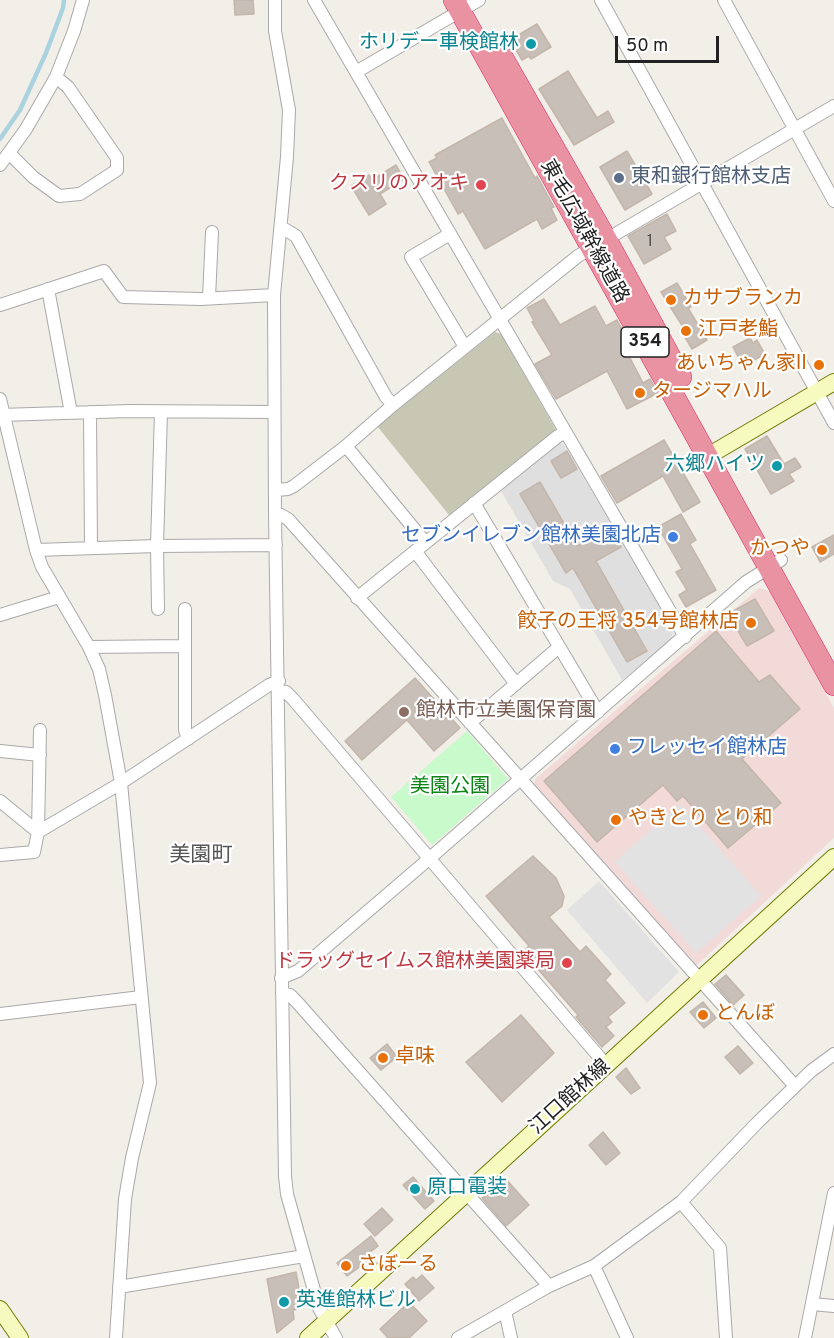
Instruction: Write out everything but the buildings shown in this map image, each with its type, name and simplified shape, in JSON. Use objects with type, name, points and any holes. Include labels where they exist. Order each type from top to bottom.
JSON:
[{"type":"highway","name":"東毛広域幹線道路","points":[[467,3],[775,564],[834,685]]},
{"type":"highway","name":"東毛広域幹線道路","points":[[775,564],[834,656]]},
{"type":"main road","points":[[714,453],[834,382]]},
{"type":"main road","name":"江口館林線","points":[[308,1338],[834,857]]},
{"type":"main road","points":[[0,1310],[17,1332],[29,1338]]},
{"type":"street","points":[[0,165],[56,77],[83,0]]},
{"type":"street","points":[[275,0],[275,30],[289,110],[282,227],[274,295],[285,1176],[287,1194],[319,1308],[336,1338]]},
{"type":"street","points":[[314,0],[685,637]]},
{"type":"street","points":[[601,0],[834,423]]},
{"type":"street","points":[[724,0],[834,201]]},
{"type":"street","points":[[356,72],[467,3]]},
{"type":"street","points":[[9,153],[33,177],[59,196],[80,194],[117,170],[117,158],[68,87],[56,77]]},
{"type":"street","points":[[276,490],[294,486],[346,446],[578,255],[834,106]]},
{"type":"street","points":[[282,227],[296,236],[393,405]]},
{"type":"street","points":[[209,298],[212,232]]},
{"type":"street","points":[[450,234],[411,257],[465,347]]},
{"type":"street","points":[[0,305],[104,271],[123,297],[209,298],[274,295]]},
{"type":"street","points":[[48,290],[71,413]]},
{"type":"street","points":[[0,399],[2,415],[42,567],[99,669],[121,783],[150,1083],[125,1199],[116,1338]]},
{"type":"street","points":[[2,415],[90,412],[274,412]]},
{"type":"street","points":[[90,412],[91,548]]},
{"type":"street","points":[[158,609],[157,546],[161,412]]},
{"type":"street","points":[[357,597],[558,436],[566,433]]},
{"type":"street","points":[[346,446],[425,543]]},
{"type":"street","points":[[474,503],[598,712]]},
{"type":"street","points":[[275,514],[288,519],[795,1086]]},
{"type":"street","points":[[36,550],[276,545]]},
{"type":"street","points":[[415,551],[516,684]]},
{"type":"street","points":[[281,978],[298,971],[746,582],[775,564]]},
{"type":"street","points":[[0,615],[58,597]]},
{"type":"street","points":[[185,609],[188,740]]},
{"type":"street","points":[[88,647],[185,646]]},
{"type":"street","points":[[470,723],[559,647]]},
{"type":"street","points":[[38,832],[121,783],[269,685],[279,686],[293,699],[607,1066]]},
{"type":"street","points":[[0,855],[34,852],[38,832],[40,730]]},
{"type":"street","points":[[0,752],[40,755]]},
{"type":"street","points":[[0,801],[38,832]]},
{"type":"street","points":[[282,993],[290,995],[296,1001],[549,1286]]},
{"type":"street","points":[[0,1014],[141,997]]},
{"type":"street","points":[[458,1338],[549,1286],[594,1266],[681,1202],[795,1086],[834,1055]]},
{"type":"street","points":[[805,1338],[834,1193]]},
{"type":"street","points":[[681,1202],[720,1248],[726,1338]]},
{"type":"street","points":[[119,1287],[304,1257]]},
{"type":"street","points":[[594,1266],[627,1338]]},
{"type":"street","points":[[812,1304],[834,1306]]},
{"type":"street","points":[[504,1311],[512,1338]]},
{"type":"shaded area","points":[[495,332],[501,334],[556,430],[449,515],[377,426]]},
{"type":"shaded area","points":[[557,443],[565,446],[673,630],[672,639],[622,680],[570,589],[553,581],[500,489]]},
{"type":"shaded area","points":[[759,588],[770,591],[834,708],[834,838],[697,965],[692,965],[534,786],[535,779]]},
{"type":"shaded area","points":[[680,804],[761,896],[696,953],[615,862]]},
{"type":"shaded area","points":[[599,881],[679,972],[647,1003],[567,910]]},
{"type":"green space","name":"美園公園","points":[[467,731],[508,779],[432,845],[391,797]]},
{"type":"waterway","points":[[0,139],[20,110],[46,53],[64,0]]},
{"type":"place","name":"ホリデー車検館林","points":[[531,44]]},
{"type":"place","name":"東和銀行館林支店","points":[[619,178]]},
{"type":"place","name":"クスリのアオキ","points":[[481,185]]},
{"type":"place","name":"カサブランカ","points":[[671,300]]},
{"type":"place","name":"江戸老鮨","points":[[686,331]]},
{"type":"place","name":"あいちゃん家II","points":[[819,365]]},
{"type":"place","name":"タージマハル","points":[[640,393]]},
{"type":"place","name":"六郷ハイツ","points":[[777,466]]},
{"type":"place","name":"セブンイレブン館林美園北店","points":[[673,537]]},
{"type":"place","name":"かつや","points":[[822,550]]},
{"type":"place","name":"餃子の王将 354号館林店","points":[[751,623]]},
{"type":"place","name":"館林市立美園保育園","points":[[404,712]]},
{"type":"place","name":"フレッセイ館林店","points":[[615,749]]},
{"type":"place","name":"やきとり とり和","points":[[616,820]]},
{"type":"place","name":"ドラッグセイムス館林美園薬局","points":[[567,963]]},
{"type":"place","name":"とんぼ","points":[[703,1015]]},
{"type":"place","name":"卓味","points":[[383,1058]]},
{"type":"place","name":"原口電装","points":[[415,1189]]},
{"type":"place","name":"さぼーる","points":[[346,1266]]},
{"type":"place","name":"英進館林ビル","points":[[284,1302]]},
{"type":"district","name":"美園町","points":[[201,857]]}]
